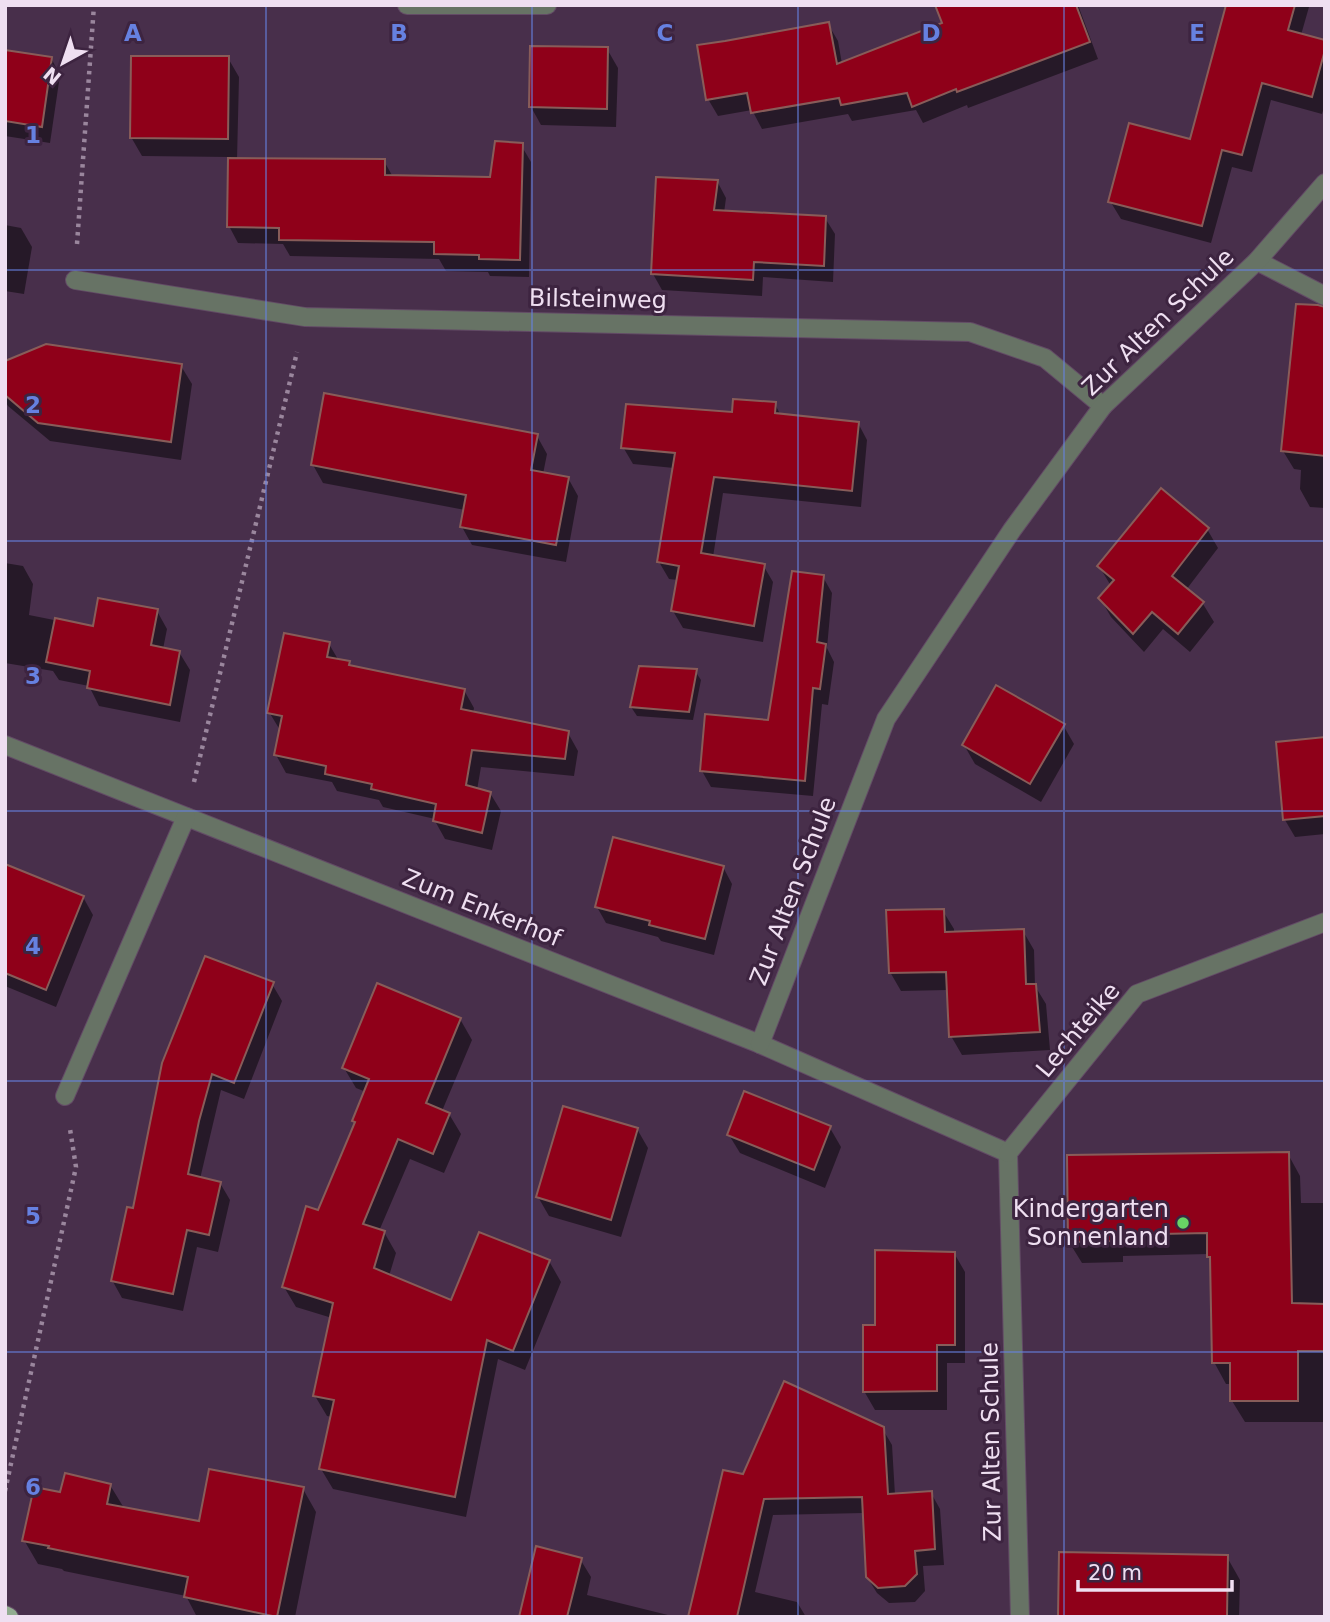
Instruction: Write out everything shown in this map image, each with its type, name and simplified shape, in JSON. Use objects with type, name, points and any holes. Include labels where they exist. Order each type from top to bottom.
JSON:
[{"type":"street","points":[[407,5],[547,5]]},
{"type":"street","name":"Zur Alten Schule","points":[[760,1044],[886,719],[1012,530],[1103,405],[1257,261],[1325,183]]},
{"type":"street","points":[[1257,261],[1325,296]]},
{"type":"street","name":"Bilsteinweg","points":[[75,280],[305,317],[970,332],[1045,358],[1103,405]]},
{"type":"street","name":"Zum Enkerhof","points":[[5,746],[760,1044]]},
{"type":"street","points":[[65,1096],[186,817]]},
{"type":"street","name":"Lechteike","points":[[1008,1153],[1137,994],[1325,922]]},
{"type":"street","points":[[760,1044],[1008,1153]]},
{"type":"street","name":"Zur Alten Schule","points":[[1008,1153],[1020,1617]]},
{"type":"path","points":[[75,280],[94,5]]},
{"type":"path","points":[[186,817],[305,317]]},
{"type":"path","points":[[5,1491],[76,1167],[65,1096]]},
{"type":"building","points":[[935,5],[1076,5],[1090,42],[912,107],[907,93],[841,105],[839,98],[751,113],[747,93],[706,100],[697,45],[829,22],[837,64],[942,23]]},
{"type":"building","points":[[1226,5],[1295,5],[1288,30],[1325,40],[1325,50],[1312,97],[1262,83],[1242,155],[1222,150],[1202,226],[1108,202],[1129,123],[1190,139]]},
{"type":"building","points":[[530,46],[608,47],[607,109],[529,107]]},
{"type":"building","points":[[5,50],[52,57],[42,127],[5,121]]},
{"type":"building","points":[[131,56],[229,56],[228,139],[130,138]]},
{"type":"building","points":[[495,141],[523,143],[520,260],[479,259],[479,255],[434,254],[434,242],[279,240],[279,228],[227,227],[228,158],[385,159],[385,175],[490,177]]},
{"type":"building","points":[[656,177],[718,180],[714,210],[826,216],[824,266],[754,262],[753,280],[651,274]]},
{"type":"building","points":[[1296,304],[1325,307],[1325,456],[1281,451]]},
{"type":"building","points":[[46,344],[182,364],[171,442],[38,423],[5,395],[5,361]]},
{"type":"building","points":[[324,393],[538,434],[531,470],[569,477],[556,545],[460,527],[466,495],[311,465]]},
{"type":"building","points":[[733,399],[776,402],[775,413],[859,422],[852,491],[714,477],[701,553],[765,564],[754,626],[671,611],[679,566],[657,562],[675,453],[621,448],[626,404],[732,412]]},
{"type":"building","points":[[1161,488],[1209,528],[1172,576],[1204,602],[1178,634],[1152,612],[1133,634],[1098,598],[1114,580],[1097,566]]},
{"type":"building","points":[[792,571],[824,575],[817,642],[826,644],[820,689],[813,688],[805,781],[700,771],[705,714],[768,720]]},
{"type":"building","points":[[98,598],[158,609],[151,645],[180,651],[170,705],[87,688],[90,671],[46,662],[55,618],[93,626]]},
{"type":"building","points":[[284,633],[330,642],[327,657],[350,661],[349,665],[465,689],[461,709],[569,731],[565,759],[472,750],[466,785],[491,792],[482,833],[433,821],[436,804],[371,789],[372,784],[325,774],[326,766],[274,755],[282,716],[267,713]]},
{"type":"building","points":[[639,666],[697,669],[689,712],[630,707]]},
{"type":"building","points":[[996,685],[1065,724],[1030,784],[962,745]]},
{"type":"building","points":[[1325,737],[1325,816],[1283,820],[1276,742]]},
{"type":"building","points":[[613,837],[724,866],[705,939],[649,925],[650,921],[595,907]]},
{"type":"building","points":[[5,864],[84,896],[46,990],[5,973]]},
{"type":"building","points":[[944,909],[945,932],[1024,929],[1026,984],[1036,984],[1040,1032],[949,1037],[946,972],[889,973],[886,910]]},
{"type":"building","points":[[205,956],[274,982],[234,1083],[212,1074],[188,1174],[221,1182],[209,1235],[187,1230],[173,1294],[111,1281],[127,1207],[133,1208],[162,1063]]},
{"type":"building","points":[[377,983],[461,1018],[426,1103],[450,1113],[433,1154],[398,1139],[363,1224],[385,1231],[374,1268],[451,1300],[479,1232],[550,1260],[513,1351],[487,1340],[455,1497],[319,1469],[334,1400],[313,1396],[333,1303],[282,1287],[306,1206],[318,1210],[355,1122],[352,1121],[369,1079],[342,1068]]},
{"type":"building","points":[[744,1091],[831,1126],[814,1170],[727,1135]]},
{"type":"building","points":[[563,1106],[638,1128],[611,1220],[536,1197]]},
{"type":"building","points":[[1289,1152],[1292,1303],[1325,1304],[1325,1351],[1298,1351],[1298,1401],[1230,1401],[1230,1363],[1212,1363],[1207,1233],[1112,1235],[1112,1241],[1068,1242],[1067,1155]]},
{"type":"building","points":[[875,1250],[955,1252],[955,1345],[937,1345],[937,1391],[863,1392],[863,1325],[875,1325]]},
{"type":"building","points":[[784,1381],[884,1427],[888,1494],[932,1491],[935,1549],[915,1551],[917,1574],[905,1586],[878,1588],[866,1577],[862,1497],[764,1499],[737,1617],[688,1617],[723,1470],[743,1474]]},
{"type":"building","points":[[209,1469],[304,1487],[277,1617],[184,1597],[188,1577],[22,1541],[34,1487],[60,1492],[65,1473],[111,1484],[107,1504],[199,1521]]},
{"type":"building","points":[[536,1546],[582,1558],[567,1617],[519,1617]]},
{"type":"building","points":[[1059,1552],[1228,1555],[1227,1617],[1058,1617]]},
{"type":"place","name":"Kindergarten Sonnenland","points":[[1183,1223]]}]
